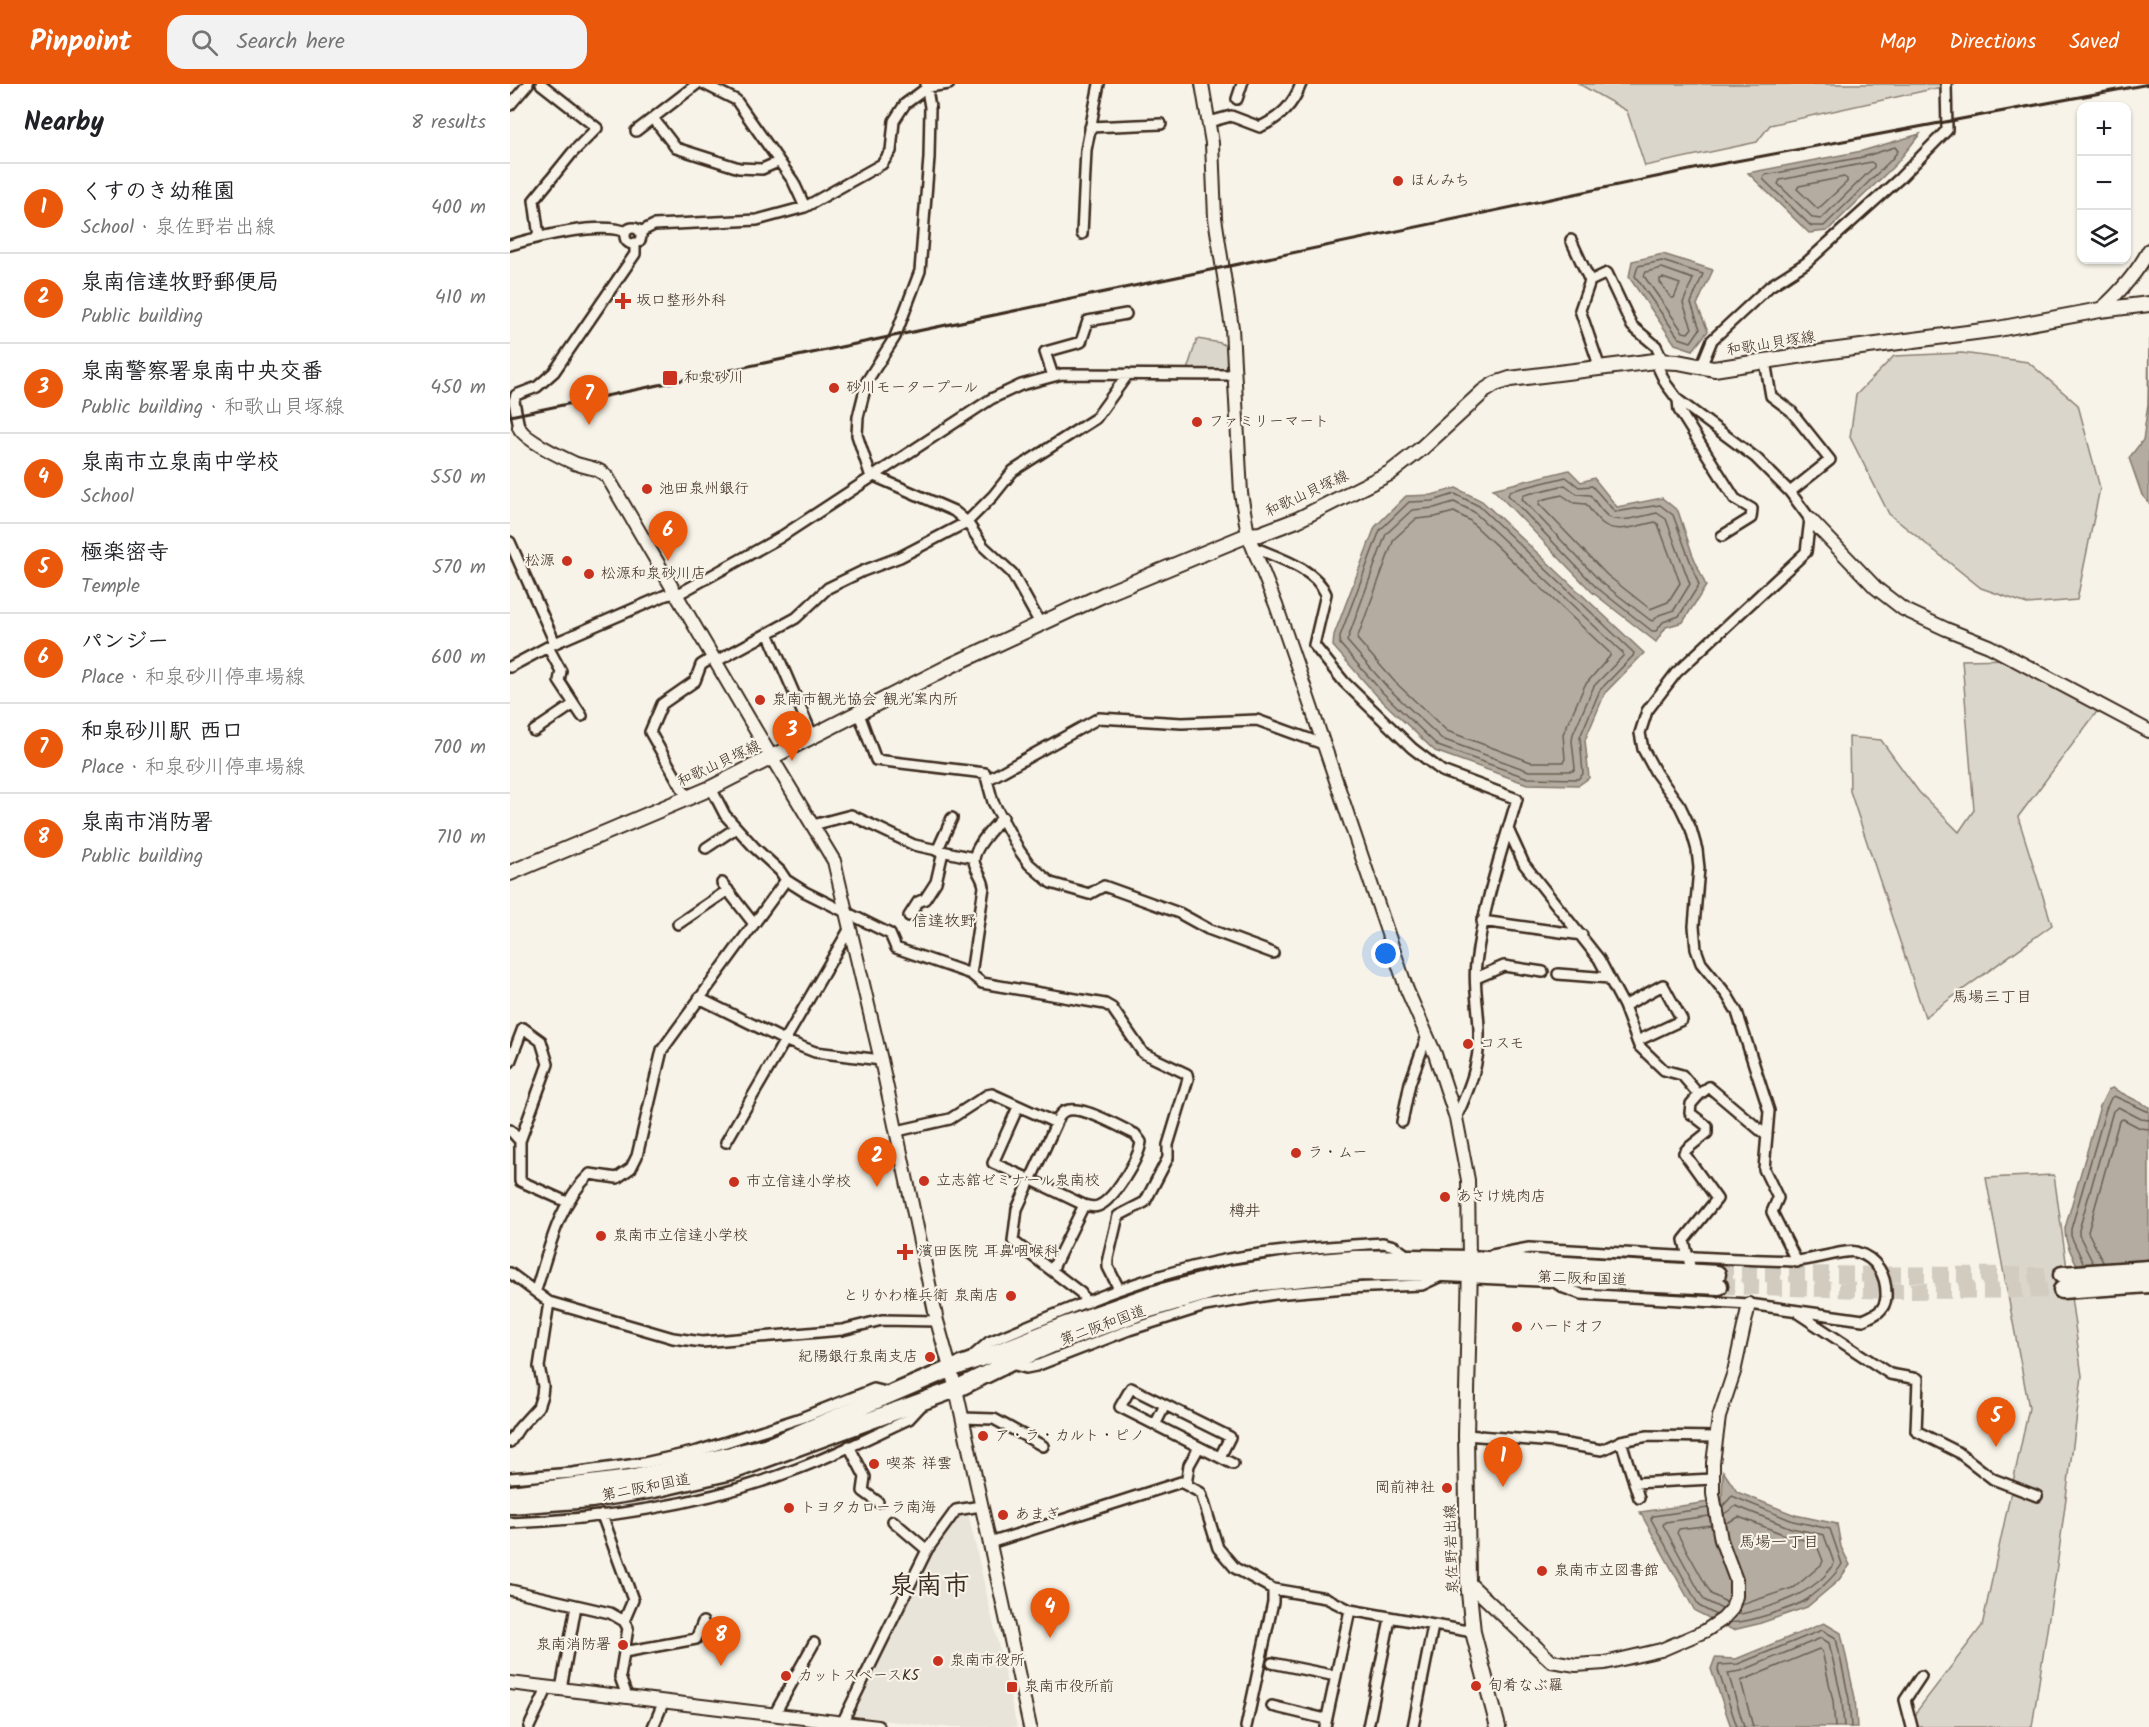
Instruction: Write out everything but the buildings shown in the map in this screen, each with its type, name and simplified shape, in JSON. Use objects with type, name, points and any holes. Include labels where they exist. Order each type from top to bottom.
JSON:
[{"type":"highway","name":"第二阪和国道","points":[[510,1494],[630,1479],[769,1446],[957,1366],[1152,1295],[1210,1279],[1296,1264],[1355,1259],[1410,1258],[1470,1267],[1550,1278],[1718,1280],[1470,1267],[1446,1273],[1363,1272],[1285,1278],[1210,1291],[1143,1311],[1009,1363],[956,1389],[732,1471],[591,1499],[510,1505]]},
{"type":"highway","points":[[2149,1269],[2102,1272],[2067,1282],[2149,1286]]},
{"type":"main road","name":"和歌山貝塚線","points":[[510,873],[711,788],[952,665],[1106,594],[1250,541],[1260,534],[1297,520],[1390,473],[1495,384],[1510,379],[1659,361],[1714,369],[1998,329],[2100,310],[2149,304]]},
{"type":"main road","name":"泉佐野岩出線","points":[[1470,1267],[1466,1435],[1468,1582],[1473,1632],[1498,1727]]},
{"type":"street","points":[[510,105],[528,84]]},
{"type":"street","points":[[539,237],[534,200],[572,153],[597,128],[541,84]]},
{"type":"street","points":[[636,131],[697,84]]},
{"type":"street","points":[[704,84],[736,100],[793,181],[805,207]]},
{"type":"street","points":[[640,232],[654,225],[757,220],[805,207],[882,164],[891,151],[894,121],[905,104],[927,86],[949,84]]},
{"type":"street","points":[[1082,234],[1086,150],[1099,84]]},
{"type":"street","points":[[1202,84],[1212,143],[1215,218],[1232,328],[1241,493],[1250,541],[1276,605],[1407,990],[1435,1054],[1456,1118],[1468,1180],[1470,1267],[1530,1248],[1797,1262],[1854,1252],[1869,1259],[1881,1269],[1887,1287],[1886,1303],[1879,1313],[1863,1320],[1688,1296],[1581,1294],[1564,1288],[1550,1278]]},
{"type":"street","points":[[1237,99],[1242,84]]},
{"type":"street","points":[[1209,122],[1231,116],[1260,127],[1284,112],[1295,100],[1301,84]]},
{"type":"street","points":[[1701,367],[1712,340],[1770,286],[1806,263],[1900,178],[1947,130],[1946,84]]},
{"type":"street","points":[[927,86],[930,107],[929,158],[920,272],[895,337],[867,381],[858,417],[857,435],[872,477],[954,510],[967,522],[982,546],[1012,573],[1041,625]]},
{"type":"street","points":[[653,118],[676,148],[739,168],[762,169],[778,162]]},
{"type":"street","points":[[1090,127],[1161,124]]},
{"type":"street","points":[[510,245],[539,237],[606,228],[618,228],[626,232]]},
{"type":"street","points":[[626,232],[632,228],[640,232]]},
{"type":"street","points":[[626,232],[626,239],[629,243],[634,243],[640,238],[640,232]]},
{"type":"street","points":[[1571,240],[1590,281],[1580,310],[1600,368]]},
{"type":"street","points":[[634,243],[635,254],[554,372],[537,387],[516,395],[514,401],[519,427],[525,436],[575,464],[603,472],[608,478],[834,861],[897,1131],[937,1321],[957,1366],[956,1389],[962,1419],[1030,1727]]},
{"type":"street","points":[[2100,310],[2116,296],[2142,264],[2149,250]]},
{"type":"street","points":[[1590,281],[1607,273],[1632,326],[1656,346],[1666,384],[1678,400],[1756,458],[1790,492],[1810,519],[1876,588],[1903,609],[1989,646],[2149,731]]},
{"type":"street","points":[[1053,376],[1045,352],[1081,342],[1088,321],[1126,314]]},
{"type":"street","points":[[1765,361],[1771,396],[1791,411],[1830,460],[1790,492]]},
{"type":"street","points":[[510,667],[551,645],[666,595],[676,593],[779,538],[991,399],[1021,385],[1062,374],[1235,375]]},
{"type":"street","points":[[687,797],[650,732],[662,704],[695,681],[701,665],[796,618],[828,588],[862,571],[900,557],[967,522],[993,496],[1013,471],[1096,418],[1128,374]]},
{"type":"street","points":[[1678,400],[1678,410],[1735,499],[1752,509],[1751,518],[1722,536]]},
{"type":"street","points":[[1797,1262],[1772,1212],[1778,1198],[1764,1169],[1769,1111],[1737,1012],[1727,994],[1701,963],[1696,950],[1694,926],[1699,868],[1691,829],[1680,806],[1656,773],[1643,749],[1640,733],[1647,711],[1676,673],[1806,552],[1810,519]]},
{"type":"street","points":[[1250,541],[1304,570],[1323,586],[1326,594],[1314,645],[1344,682],[1412,748],[1442,771],[1517,799],[1482,921],[1475,967],[1479,1055],[1473,1080],[1456,1118]]},
{"type":"street","points":[[510,542],[561,671],[559,681],[582,716]]},
{"type":"street","points":[[768,633],[813,737]]},
{"type":"street","points":[[534,731],[574,704]]},
{"type":"street","points":[[859,714],[876,760],[985,773],[993,802],[1019,850],[1029,864],[1051,883],[1089,894],[1104,886],[1179,913],[1209,929],[1273,953]]},
{"type":"street","points":[[987,780],[1099,718],[1182,723],[1257,720],[1323,744]]},
{"type":"street","points":[[711,788],[725,815],[786,880],[805,892],[890,934],[896,948],[971,974],[982,983],[1105,1004],[1112,1008],[1143,1053],[1187,1074],[1188,1079],[1168,1145],[1168,1158],[1145,1202],[1118,1216],[1108,1267],[1119,1289]]},
{"type":"street","points":[[813,825],[851,815],[914,845],[974,858]]},
{"type":"street","points":[[909,916],[918,902],[925,899],[936,882],[940,851],[952,818]]},
{"type":"street","points":[[971,974],[984,887],[982,877],[974,864],[974,858],[985,835],[1003,818]]},
{"type":"street","points":[[706,848],[736,828]]},
{"type":"street","points":[[1508,829],[1524,864],[1599,959],[1624,1006],[1637,1041],[1651,1059],[1664,1070],[1682,1075],[1699,1095]]},
{"type":"street","points":[[536,1290],[567,1202],[590,1174],[617,1178],[631,1168],[637,1156],[662,1050],[786,880]]},
{"type":"street","points":[[678,924],[725,886],[753,924]]},
{"type":"street","points":[[1482,921],[1582,935]]},
{"type":"street","points":[[726,1142],[850,928]]},
{"type":"street","points":[[1476,978],[1504,966],[1543,972]]},
{"type":"street","points":[[1558,974],[1609,978]]},
{"type":"street","points":[[1624,1006],[1663,985],[1682,1020],[1637,1041]]},
{"type":"street","points":[[699,998],[784,1040],[815,1052],[881,1060]]},
{"type":"street","points":[[510,1062],[523,1028],[541,1041],[548,1064],[520,1141],[520,1181],[567,1202]]},
{"type":"street","points":[[1402,1122],[1410,1083],[1427,1036]]},
{"type":"street","points":[[1690,1266],[1684,1240],[1718,1199],[1684,1153],[1707,1133],[1707,1126],[1690,1113],[1691,1104],[1709,1087],[1767,1136]]},
{"type":"street","points":[[897,1131],[950,1119],[987,1095],[992,1095],[1056,1123]]},
{"type":"street","points":[[1018,1107],[993,1163],[1030,1180],[1084,1205],[1100,1206],[1120,1185],[1141,1142],[1135,1134],[1080,1110],[1074,1108],[1063,1110],[1056,1123],[1030,1180],[1017,1209],[1013,1241],[1081,1293],[1086,1303]]},
{"type":"street","points":[[510,1130],[520,1141]]},
{"type":"street","points":[[1052,1270],[1084,1205]]},
{"type":"street","points":[[957,1366],[989,1342],[1119,1289],[1213,1262],[1306,1249],[1383,1243],[1394,1246],[1410,1258]]},
{"type":"street","points":[[2102,1272],[2149,1262]]},
{"type":"street","points":[[510,1273],[536,1290],[549,1302],[673,1338],[702,1342],[842,1330],[882,1320],[937,1321]]},
{"type":"street","points":[[510,1442],[538,1407],[543,1386],[539,1367],[549,1302]]},
{"type":"street","points":[[1468,1582],[1551,1661],[1576,1665],[1605,1663],[1661,1650],[1705,1631],[1723,1620],[1732,1609],[1736,1596],[1736,1580],[1721,1540],[1713,1494],[1713,1479],[1719,1417],[1734,1372],[1749,1304]]},
{"type":"street","points":[[1794,1311],[1890,1374],[1918,1379],[1916,1431],[1958,1452],[1993,1479],[2037,1496]]},
{"type":"street","points":[[1220,1457],[1230,1437],[1131,1388],[1120,1407],[1233,1464]]},
{"type":"street","points":[[510,1478],[572,1473],[698,1451],[801,1418],[874,1389],[891,1393]]},
{"type":"street","points":[[510,1523],[602,1515],[675,1504],[737,1489],[797,1469],[909,1419],[925,1401]]},
{"type":"street","points":[[1155,1425],[1165,1405]]},
{"type":"street","points":[[962,1419],[994,1419],[1043,1446]]},
{"type":"street","points":[[1466,1435],[1554,1442],[1602,1450],[1621,1440],[1648,1436],[1717,1437]]},
{"type":"street","points":[[1621,1440],[1639,1498]]},
{"type":"street","points":[[849,1446],[865,1477],[863,1491],[878,1502]]},
{"type":"street","points":[[1186,1485],[1189,1465],[1199,1447]]},
{"type":"street","points":[[1634,1483],[1713,1479]]},
{"type":"street","points":[[990,1543],[1181,1482],[1201,1493],[1218,1548],[1235,1568],[1273,1589],[1326,1598],[1350,1611],[1473,1632]]},
{"type":"street","points":[[836,1724],[927,1550],[956,1510],[981,1506]]},
{"type":"street","points":[[602,1515],[633,1600],[624,1621]]},
{"type":"street","points":[[893,1521],[927,1550]]},
{"type":"street","points":[[1246,1727],[1273,1602],[1273,1589]]},
{"type":"street","points":[[510,1590],[610,1613],[624,1621],[628,1628],[620,1677],[627,1696]]},
{"type":"street","points":[[561,1689],[576,1606]]},
{"type":"street","points":[[1272,1706],[1326,1723],[1350,1611]]},
{"type":"street","points":[[1368,1727],[1390,1619]]},
{"type":"street","points":[[624,1653],[696,1639],[702,1622]]},
{"type":"street","points":[[1413,1727],[1433,1626]]},
{"type":"street","points":[[774,1714],[814,1643]]},
{"type":"street","points":[[1272,1663],[1336,1676]]},
{"type":"street","points":[[1912,1727],[1905,1700],[1921,1676]]},
{"type":"street","points":[[510,1683],[774,1714],[836,1724],[878,1727]]},
{"type":"street","points":[[529,1727],[548,1688]]},
{"type":"street","points":[[653,1727],[664,1701]]},
{"type":"shaded area","points":[[1579,84],[1955,84],[1770,125],[1757,142],[1645,166],[1627,111]]},
{"type":"shaded area","points":[[1197,339],[1226,346],[1228,366],[1223,371],[1187,370]]},
{"type":"shaded area","points":[[1962,353],[2028,362],[2078,405],[2100,488],[2077,600],[2027,604],[1981,588],[1889,514],[1850,437],[1856,395],[1894,356]]},
{"type":"shaded area","points":[[2015,659],[2102,705],[2018,817],[2052,925],[1925,1017],[1850,791],[1849,737],[1881,740],[1919,792],[1959,832],[1974,810],[1962,660]]},
{"type":"shaded area","points":[[2054,1175],[2082,1376],[2058,1559],[2032,1727],[1913,1727],[1917,1711],[1982,1626],[2029,1408],[1986,1178]]},
{"type":"shaded area","name":"泉南市役所","points":[[956,1513],[968,1513],[1017,1727],[933,1727],[849,1715],[921,1561]]},
{"type":"water","points":[[1920,134],[1896,164],[1827,231],[1809,233],[1748,173],[1862,151]]},
{"type":"water","points":[[1663,254],[1713,270],[1697,305],[1708,331],[1693,350],[1675,344],[1629,277],[1632,261]]},
{"type":"water","points":[[2149,339],[2149,503],[2142,495],[2129,458],[2143,440],[2148,404]]},
{"type":"water","points":[[1569,470],[1581,482],[1594,478],[1617,507],[1662,498],[1678,511],[1706,586],[1683,622],[1666,627],[1656,642],[1592,592],[1493,489]]},
{"type":"water","points":[[1456,488],[1482,501],[1644,653],[1605,693],[1585,740],[1589,778],[1579,785],[1527,784],[1435,751],[1378,697],[1333,646],[1334,635],[1375,527],[1406,496],[1432,495]]},
{"type":"water","points":[[2112,1088],[2149,1107],[2149,1294],[2094,1293],[2075,1262],[2066,1236],[2065,1228],[2100,1106],[2108,1090]]},
{"type":"water","points":[[1723,1471],[1737,1492],[1795,1515],[1837,1524],[1841,1547],[1850,1565],[1838,1581],[1807,1607],[1733,1630],[1695,1611],[1640,1512],[1722,1500]]},
{"type":"water","points":[[1824,1623],[1841,1633],[1855,1698],[1857,1727],[1731,1727],[1711,1669],[1715,1658],[1736,1659]]},
{"type":"tunnel","points":[[1717,1274],[2062,1275]]},
{"type":"tunnel","points":[[1719,1286],[1900,1291],[2062,1290]]},
{"type":"railway","points":[[510,416],[1704,167],[2149,84]]},
{"type":"place","name":"ほんみち","points":[[1398,181]]},
{"type":"place","name":"坂口整形外科","points":[[623,301]]},
{"type":"place","name":"和泉砂川","points":[[670,378]]},
{"type":"place","name":"砂川モータープール","points":[[834,388]]},
{"type":"place","name":"ファミリーマート","points":[[1197,422]]},
{"type":"place","name":"和泉砂川駅 西口","points":[[589,425]]},
{"type":"place","name":"池田泉州銀行","points":[[647,489]]},
{"type":"place","name":"松源","points":[[567,561]]},
{"type":"place","name":"パンジー","points":[[668,561]]},
{"type":"place","name":"松源和泉砂川店","points":[[589,574]]},
{"type":"place","name":"泉南市観光協会 観光案内所","points":[[760,700]]},
{"type":"place","name":"泉南警察署泉南中央交番","points":[[792,761]]},
{"type":"place","name":"コスモ","points":[[1468,1044]]},
{"type":"place","name":"ラ・ムー","points":[[1296,1153]]},
{"type":"place","name":"立志舘ゼミナール泉南校","points":[[924,1181]]},
{"type":"place","name":"市立信達小学校","points":[[734,1182]]},
{"type":"place","name":"泉南信達牧野郵便局","points":[[877,1187]]},
{"type":"place","name":"あさけ焼肉店","points":[[1445,1197]]},
{"type":"place","name":"泉南市立信達小学校","points":[[601,1236]]},
{"type":"place","name":"濱田医院 耳鼻咽喉科","points":[[905,1252]]},
{"type":"place","name":"とりかわ権兵衛 泉南店","points":[[1011,1296]]},
{"type":"place","name":"ハードオフ","points":[[1517,1327]]},
{"type":"place","name":"紀陽銀行泉南支店","points":[[930,1357]]},
{"type":"place","name":"ア・ラ・カルト・ピノ","points":[[983,1436]]},
{"type":"place","name":"極楽密寺","points":[[1996,1447]]},
{"type":"place","name":"喫茶 祥雲","points":[[874,1464]]},
{"type":"place","name":"くすのき幼稚園","points":[[1503,1487]]},
{"type":"place","name":"岡前神社","points":[[1447,1488]]},
{"type":"place","name":"トヨタカローラ南海","points":[[789,1508]]},
{"type":"place","name":"あまぎ","points":[[1003,1515]]},
{"type":"place","name":"泉南市立図書館","points":[[1542,1571]]},
{"type":"place","name":"泉南市立泉南中学校","points":[[1050,1638]]},
{"type":"place","name":"泉南消防署","points":[[623,1645]]},
{"type":"place","name":"泉南市役所","points":[[938,1661]]},
{"type":"place","name":"泉南市消防署","points":[[721,1666]]},
{"type":"place","name":"カットスペースK5","points":[[786,1676]]},
{"type":"place","name":"旬肴なぶ羅","points":[[1476,1686]]},
{"type":"place","name":"泉南市役所前","points":[[1012,1687]]},
{"type":"district","name":"信達牧野","points":[[944,921]]},
{"type":"district","name":"馬場三丁目","points":[[1992,997]]},
{"type":"district","name":"樽井","points":[[1245,1211]]},
{"type":"district","name":"馬場一丁目","points":[[1779,1542]]},
{"type":"district","name":"泉南市","points":[[929,1586]]}]
